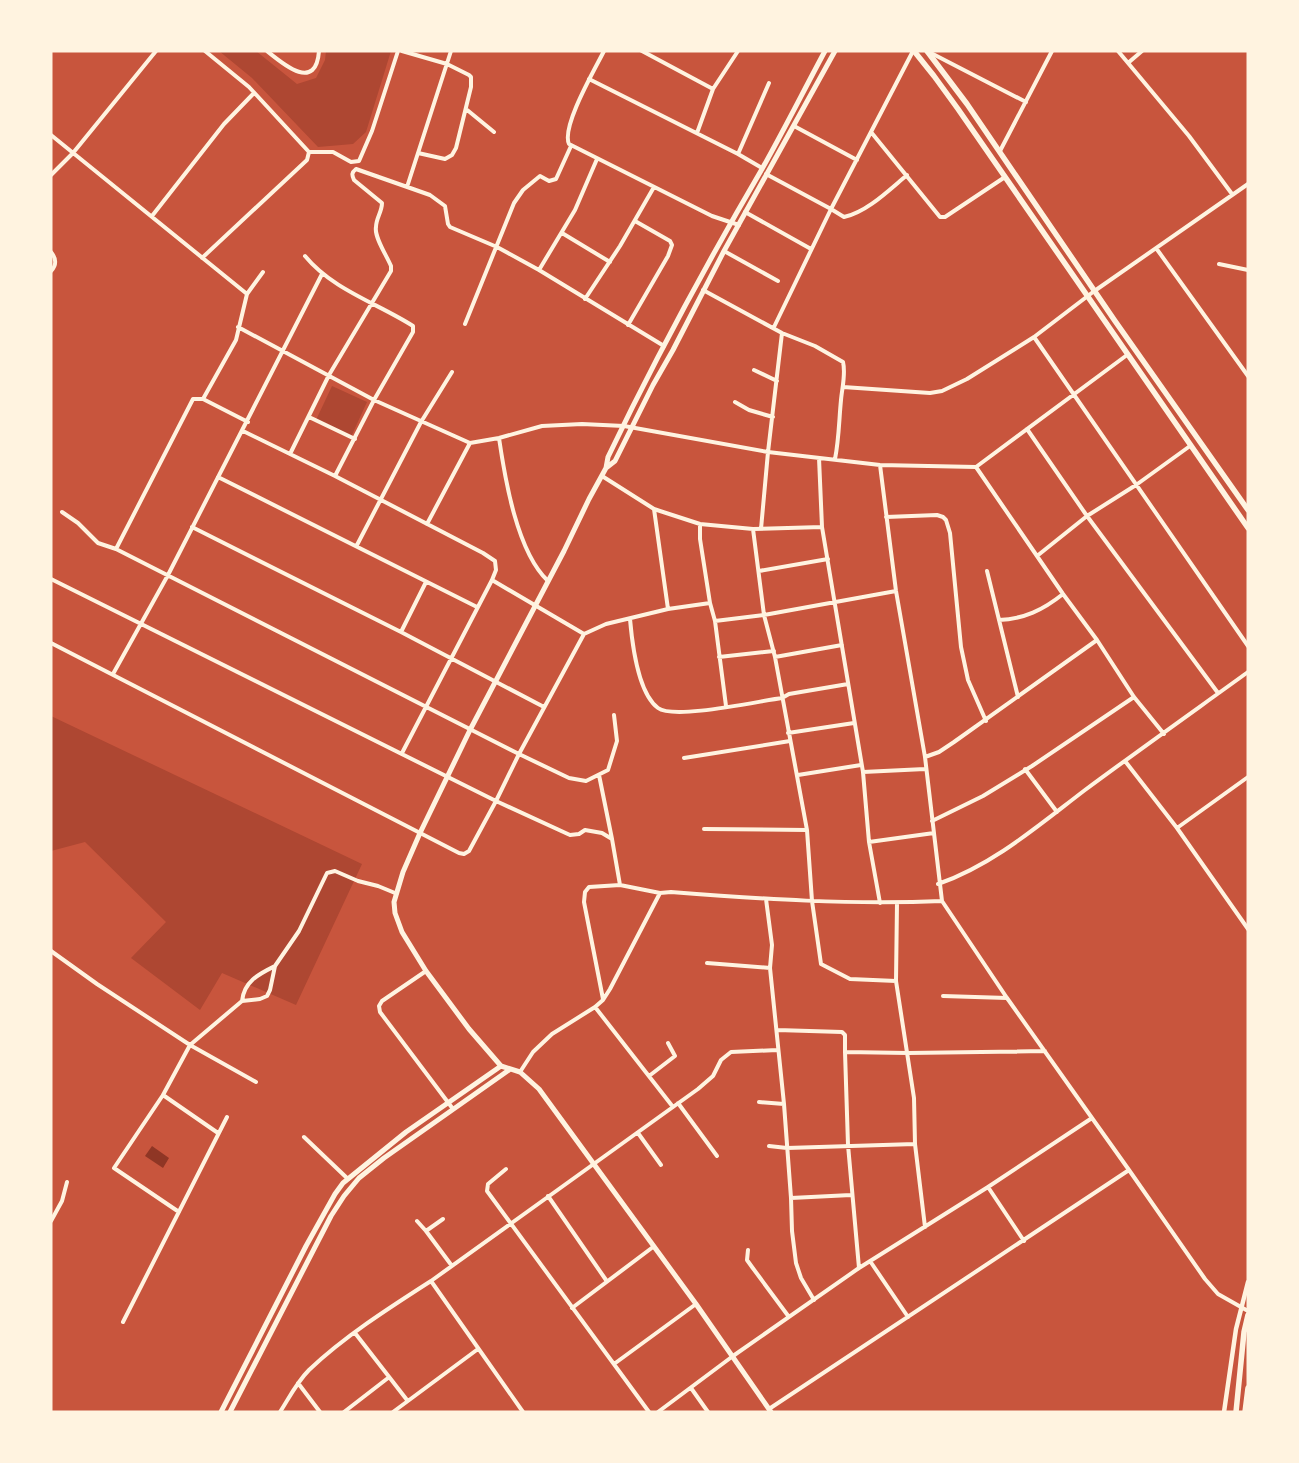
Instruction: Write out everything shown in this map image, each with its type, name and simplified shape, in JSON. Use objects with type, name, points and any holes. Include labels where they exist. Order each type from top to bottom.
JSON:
[{"type":"main road","points":[[770,1410],[696,1304],[539,1089],[520,1072],[501,1066],[469,1029],[426,970],[397,921],[394,902],[395,893],[420,833],[470,730],[606,468],[608,457],[637,396],[730,221],[762,168],[825,51]]},
{"type":"main road","points":[[606,468],[615,461],[703,290],[835,51]]},
{"type":"main road","points":[[913,51],[934,76],[1005,177],[1248,528]]},
{"type":"main road","points":[[927,51],[1000,151],[1248,510]]},
{"type":"main road","points":[[221,1412],[335,1194],[348,1179],[406,1132],[501,1066]]},
{"type":"main road","points":[[230,1412],[331,1216],[350,1187],[384,1158],[509,1070]]},
{"type":"main road","points":[[287,1284],[294,1288]]},
{"type":"main road","points":[[1236,1412],[1244,1332],[1248,1313]]},
{"type":"main road","points":[[1245,1412],[1248,1388]]},
{"type":"street","points":[[51,176],[73,153],[156,51]]},
{"type":"street","points":[[205,51],[254,92],[309,152],[333,152],[355,162]]},
{"type":"street","points":[[267,51],[290,70],[301,74],[313,69],[317,64],[319,51]]},
{"type":"street","points":[[355,162],[361,158],[372,131],[398,51]]},
{"type":"street","points":[[402,51],[447,64],[471,77],[471,87],[456,148],[449,158],[437,159],[418,153]]},
{"type":"street","points":[[407,187],[451,51]]},
{"type":"street","points":[[604,51],[571,118],[567,140],[571,146],[712,216],[740,225]]},
{"type":"street","points":[[642,51],[714,89]]},
{"type":"street","points":[[697,133],[714,89],[738,51]]},
{"type":"street","points":[[774,327],[831,208],[913,51]]},
{"type":"street","points":[[927,51],[1026,102]]},
{"type":"street","points":[[1000,151],[1052,51]]},
{"type":"street","points":[[1118,51],[1188,136],[1232,194]]},
{"type":"street","points":[[1128,63],[1142,51]]},
{"type":"street","points":[[590,79],[762,168]]},
{"type":"street","points":[[738,154],[769,83]]},
{"type":"street","points":[[152,216],[224,124],[254,92]]},
{"type":"street","points":[[466,110],[494,132]]},
{"type":"street","points":[[794,126],[857,160]]},
{"type":"street","points":[[871,132],[940,217],[945,217],[1005,177]]},
{"type":"street","points":[[51,135],[247,294]]},
{"type":"street","points":[[465,324],[518,196],[540,176],[549,181],[556,179],[571,146]]},
{"type":"street","points":[[202,258],[307,160],[309,152]]},
{"type":"street","points":[[539,270],[575,210],[597,159]]},
{"type":"street","points":[[290,454],[329,375],[390,271],[391,266],[376,234],[375,227],[382,209],[382,203],[354,180],[352,175],[356,169],[355,162]]},
{"type":"street","points":[[356,169],[430,195],[445,206],[450,227],[497,247],[539,270],[664,346]]},
{"type":"street","points":[[766,174],[831,208],[844,218],[852,216],[865,208],[907,175]]},
{"type":"street","points":[[843,387],[910,392],[942,391],[977,374],[1034,338],[1095,290],[1248,184]]},
{"type":"street","points":[[585,299],[610,262],[654,187]]},
{"type":"street","points":[[745,212],[811,250]]},
{"type":"street","points":[[628,325],[668,256],[672,245],[670,241],[635,221]]},
{"type":"street","points":[[562,233],[610,262]]},
{"type":"street","points":[[1156,248],[1248,376]]},
{"type":"street","points":[[724,251],[778,281]]},
{"type":"street","points":[[51,252],[56,262],[51,271]]},
{"type":"street","points":[[306,256],[322,274],[370,304],[412,326],[413,332],[374,400],[335,476]]},
{"type":"street","points":[[1219,264],[1248,270]]},
{"type":"street","points":[[203,399],[236,340],[247,294],[263,272]]},
{"type":"street","points":[[113,674],[142,624],[248,422],[322,274]]},
{"type":"street","points":[[703,290],[782,333],[815,346],[843,362],[845,371],[835,459]]},
{"type":"street","points":[[238,327],[374,400],[470,443],[499,438],[542,426],[582,424],[632,426],[768,452],[880,464],[976,467],[1127,355]]},
{"type":"street","points":[[761,529],[782,333]]},
{"type":"street","points":[[1034,338],[1248,646]]},
{"type":"street","points":[[754,370],[777,380]]},
{"type":"street","points":[[357,545],[421,422],[452,372]]},
{"type":"street","points":[[116,549],[193,399],[203,399],[248,422]]},
{"type":"street","points":[[735,402],[749,410],[773,417]]},
{"type":"street","points":[[309,417],[355,439]]},
{"type":"street","points":[[1027,429],[1087,516],[1218,693]]},
{"type":"street","points":[[243,431],[335,476],[490,557],[496,565],[492,580],[402,753]]},
{"type":"street","points":[[499,438],[512,507],[534,564],[548,581]]},
{"type":"street","points":[[427,524],[470,443]]},
{"type":"street","points":[[1037,556],[1087,516],[1136,485],[1190,446]]},
{"type":"street","points":[[819,458],[822,527],[862,765],[869,842],[880,903]]},
{"type":"street","points":[[880,464],[896,591],[925,757],[938,884],[942,901],[1007,998],[1205,1279],[1218,1294],[1248,1313]]},
{"type":"street","points":[[976,467],[1097,640],[1134,697],[1164,734]]},
{"type":"street","points":[[602,476],[654,509],[700,524],[753,529],[822,527]]},
{"type":"street","points":[[218,477],[357,545],[477,607]]},
{"type":"street","points":[[654,509],[668,609]]},
{"type":"street","points":[[62,512],[78,523],[98,543],[116,549],[470,730],[569,778],[586,781],[608,770],[618,741],[614,715]]},
{"type":"street","points":[[886,517],[937,515],[946,520],[950,533],[961,647],[968,680],[986,721]]},
{"type":"street","points":[[700,524],[726,706]]},
{"type":"street","points":[[192,527],[401,632],[544,707]]},
{"type":"street","points":[[753,529],[764,615],[774,651],[788,733],[798,775],[806,830],[820,964],[850,979],[896,981]]},
{"type":"street","points":[[759,571],[828,559]]},
{"type":"street","points":[[987,570],[1018,697]]},
{"type":"street","points":[[51,579],[570,836],[585,830],[602,833],[612,839]]},
{"type":"street","points":[[492,580],[584,634]]},
{"type":"street","points":[[401,632],[426,582]]},
{"type":"street","points":[[715,621],[764,615],[896,591]]},
{"type":"street","points":[[999,620],[1017,619],[1050,605],[1063,594]]},
{"type":"street","points":[[51,643],[464,854],[469,851],[584,634],[606,624],[630,618],[668,609],[710,603]]},
{"type":"street","points":[[630,618],[633,647],[645,690],[659,709],[670,713],[782,698],[788,694],[848,684]]},
{"type":"street","points":[[925,757],[939,752],[986,721],[1097,640]]},
{"type":"street","points":[[775,657],[842,645]]},
{"type":"street","points":[[719,657],[774,651]]},
{"type":"street","points":[[938,884],[961,876],[1057,812],[1248,672]]},
{"type":"street","points":[[932,821],[983,796],[1134,697]]},
{"type":"street","points":[[788,733],[854,723]]},
{"type":"street","points":[[684,758],[790,741]]},
{"type":"street","points":[[1125,761],[1177,828],[1248,929]]},
{"type":"street","points":[[798,775],[862,765]]},
{"type":"street","points":[[863,772],[925,769]]},
{"type":"street","points":[[1025,769],[1057,812]]},
{"type":"street","points":[[599,775],[620,885]]},
{"type":"street","points":[[1177,828],[1248,777]]},
{"type":"street","points":[[704,829],[806,830]]},
{"type":"street","points":[[869,842],[934,833]]},
{"type":"street","points":[[179,1212],[114,1168],[163,1095],[190,1045],[242,1001],[260,1000],[267,996],[275,966],[299,931],[327,874],[335,871],[395,893]]},
{"type":"street","points":[[603,1000],[584,902],[585,892],[589,887],[620,885],[660,893],[671,892],[812,901],[897,903],[942,901]]},
{"type":"street","points":[[520,1072],[533,1052],[552,1034],[603,1000],[660,893]]},
{"type":"street","points":[[766,899],[772,945],[770,968],[784,1104],[792,1231],[796,1263],[801,1278],[814,1300]]},
{"type":"street","points":[[897,903],[896,981],[914,1098],[916,1144],[925,1227]]},
{"type":"street","points":[[51,951],[97,984],[190,1045],[256,1082]]},
{"type":"street","points":[[707,963],[770,968]]},
{"type":"street","points":[[242,1001],[244,989],[249,981],[275,966]]},
{"type":"street","points":[[426,970],[382,1001],[379,1006],[380,1012],[453,1109]]},
{"type":"street","points":[[943,996],[1007,998]]},
{"type":"street","points":[[594,1007],[674,1107]]},
{"type":"street","points":[[777,1030],[842,1032],[845,1035],[848,1145],[859,1268]]},
{"type":"street","points":[[649,1076],[675,1056],[668,1043]]},
{"type":"street","points":[[280,1412],[308,1371],[355,1333],[392,1305],[431,1281],[674,1107],[712,1076],[722,1060],[731,1052],[777,1050]]},
{"type":"street","points":[[845,1052],[1045,1051]]},
{"type":"street","points":[[163,1095],[218,1133]]},
{"type":"street","points":[[759,1102],[784,1104]]},
{"type":"street","points":[[678,1104],[718,1156]]},
{"type":"street","points":[[123,1322],[227,1118]]},
{"type":"street","points":[[658,1412],[733,1356],[859,1268],[988,1187],[1092,1118]]},
{"type":"street","points":[[638,1133],[661,1165]]},
{"type":"street","points":[[304,1137],[348,1179]]},
{"type":"street","points":[[770,1146],[787,1148],[916,1144]]},
{"type":"street","points":[[506,1170],[487,1186],[487,1190],[648,1412]]},
{"type":"street","points":[[770,1410],[1129,1170]]},
{"type":"street","points":[[51,1221],[62,1201],[67,1182]]},
{"type":"street","points":[[988,1187],[1024,1241]]},
{"type":"street","points":[[791,1198],[852,1195]]},
{"type":"street","points":[[548,1196],[606,1280]]},
{"type":"street","points":[[426,1231],[443,1219]]},
{"type":"street","points":[[417,1221],[452,1266]]},
{"type":"street","points":[[572,1308],[606,1280],[653,1247]]},
{"type":"street","points":[[748,1250],[747,1260],[789,1317]]},
{"type":"street","points":[[870,1261],[908,1317]]},
{"type":"street","points":[[431,1281],[522,1411]]},
{"type":"street","points":[[1224,1412],[1240,1308],[1248,1282]]},
{"type":"street","points":[[614,1364],[696,1304]]},
{"type":"street","points":[[355,1333],[388,1378],[407,1400]]},
{"type":"street","points":[[393,1412],[478,1349]]},
{"type":"street","points":[[344,1412],[388,1378]]},
{"type":"street","points":[[298,1383],[320,1412]]},
{"type":"street","points":[[691,1388],[708,1412]]},
{"type":"shaded area","points":[[219,51],[256,51],[297,84],[316,78],[325,60],[326,51],[391,51],[366,132],[353,144],[318,147],[252,78]]},
{"type":"shaded area","points":[[332,386],[367,402],[351,437],[316,420]]},
{"type":"shaded area","points":[[51,716],[362,864],[296,1005],[222,973],[200,1010],[131,958],[166,922],[85,842],[51,851]]},
{"type":"shaded area","points":[[152,1146],[169,1158],[163,1168],[145,1156]]}]
